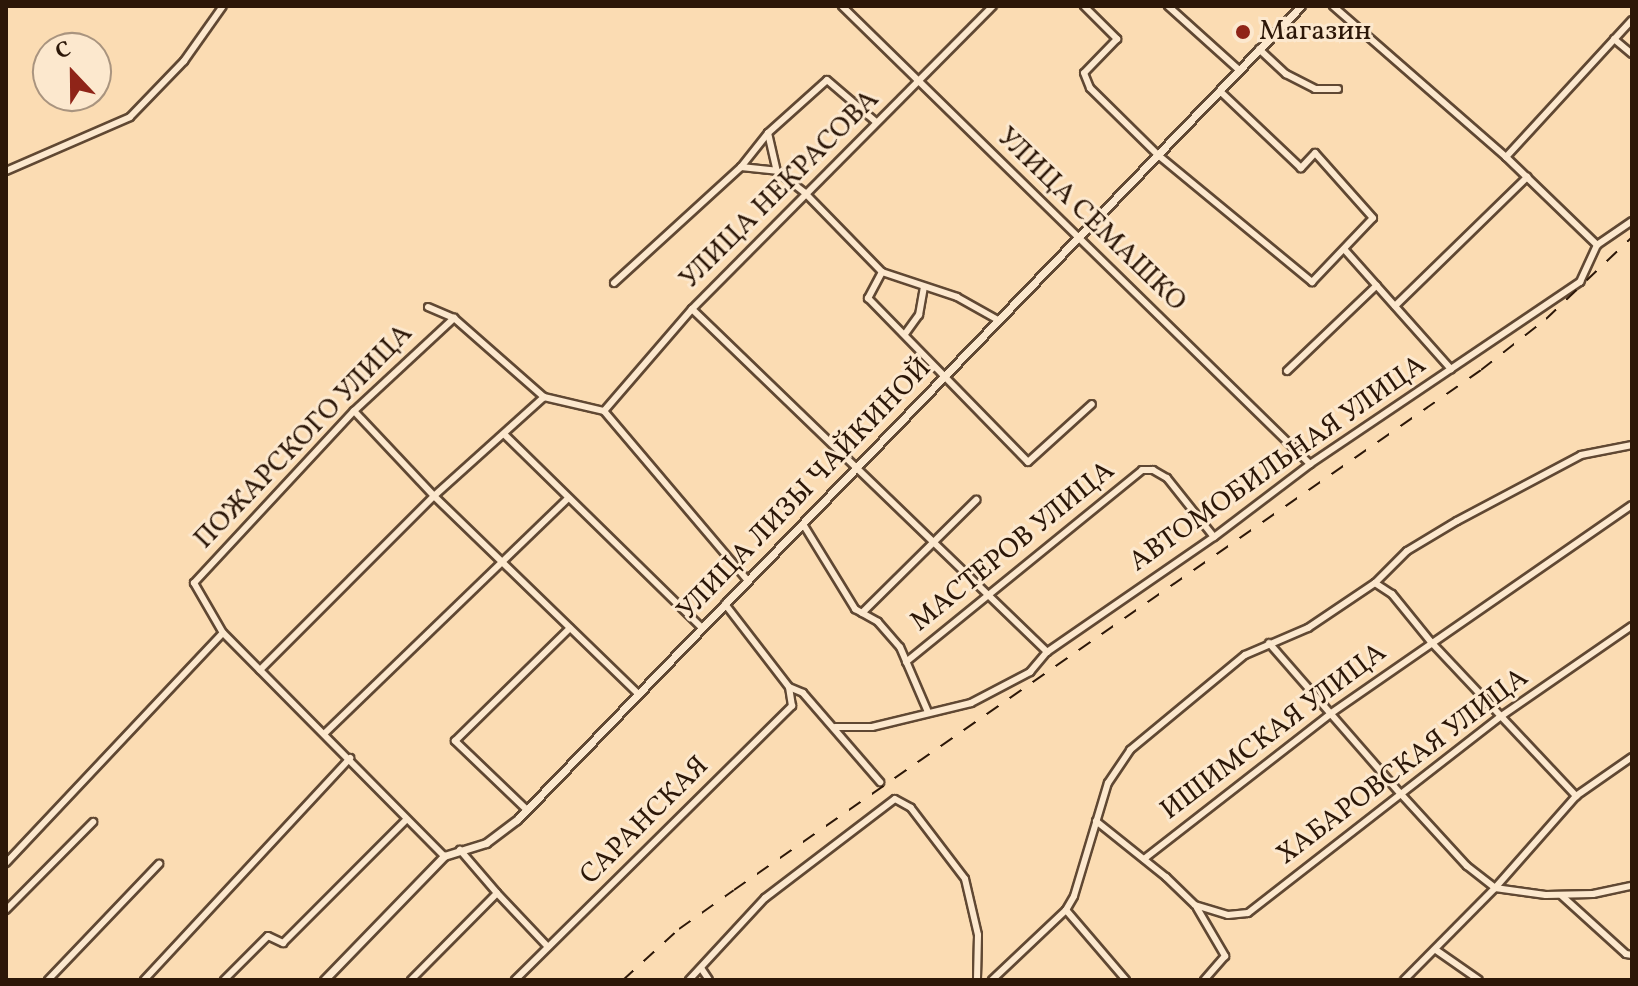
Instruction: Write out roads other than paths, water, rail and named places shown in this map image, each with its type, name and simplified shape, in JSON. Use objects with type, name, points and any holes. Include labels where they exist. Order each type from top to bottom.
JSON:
[{"type":"street","points":[[6,171],[130,117],[184,61],[223,6]]},
{"type":"street","name":"УЛИЦА СЕМАШКО","points":[[842,6],[1310,464]]},
{"type":"street","name":"УЛИЦА НЕКРАСОВА","points":[[604,411],[692,309],[993,6]]},
{"type":"street","points":[[1084,6],[1117,39],[1095,58],[1083,78],[1158,155],[1312,282],[1373,218],[1315,153],[1301,168],[1220,91]]},
{"type":"street","name":"УЛИЦА ЛИЗЫ ЧАЙКИНОЙ","points":[[324,980],[444,856],[486,843],[527,810],[803,524],[855,465],[944,378],[1301,6]]},
{"type":"street","points":[[1333,6],[1506,157],[1597,245],[1632,221]]},
{"type":"street","points":[[1170,7],[1239,70]]},
{"type":"street","points":[[1506,157],[1632,20]]},
{"type":"street","points":[[1614,39],[1632,54]]},
{"type":"street","points":[[1259,49],[1286,74],[1315,89],[1338,89]]},
{"type":"street","points":[[614,283],[741,167],[768,133],[827,80],[876,122]]},
{"type":"street","points":[[768,133],[777,171]]},
{"type":"street","points":[[741,167],[777,171],[805,193],[882,272],[957,297],[998,320]]},
{"type":"street","points":[[1395,306],[1527,177]]},
{"type":"street","name":"АВТОМОБИЛЬНАЯ УЛИЦА","points":[[835,727],[872,727],[971,703],[1030,672],[1047,652],[1214,537],[1310,464],[1580,282],[1597,245]]},
{"type":"street","points":[[1344,249],[1451,369]]},
{"type":"street","points":[[882,272],[868,298],[1028,462],[1092,404]]},
{"type":"street","points":[[1287,371],[1377,285]]},
{"type":"street","points":[[905,334],[919,315],[924,288]]},
{"type":"street","points":[[428,307],[454,318],[544,397],[604,411],[748,581]]},
{"type":"street","points":[[692,309],[1047,652]]},
{"type":"street","name":"ПОЖАРСКОГО УЛИЦА","points":[[223,633],[194,583],[354,411],[454,318]]},
{"type":"street","points":[[260,670],[434,496],[544,397]]},
{"type":"street","points":[[354,411],[434,496],[638,694]]},
{"type":"street","points":[[505,435],[702,628]]},
{"type":"street","points":[[992,980],[1066,910],[1074,896],[1108,783],[1130,750],[1223,672],[1269,643],[1308,628],[1375,583],[1407,551],[1457,521],[1581,455],[1632,445]]},
{"type":"street","name":"МАСТЕРОВ УЛИЦА","points":[[906,662],[1142,470],[1153,470],[1167,478],[1214,537]]},
{"type":"street","points":[[325,733],[568,498]]},
{"type":"street","points":[[862,613],[932,540],[976,500]]},
{"type":"street","name":"ИШИМСКАЯ УЛИЦА","points":[[1144,859],[1330,714],[1632,505]]},
{"type":"street","points":[[803,524],[855,609],[886,631],[900,647],[928,712]]},
{"type":"street","points":[[1375,583],[1392,594],[1431,642],[1576,796]]},
{"type":"street","points":[[725,604],[789,687],[803,693],[880,782]]},
{"type":"street","name":"ХАБАРОВСКАЯ УЛИЦА","points":[[1195,905],[1228,915],[1248,913],[1500,717],[1632,626]]},
{"type":"street","points":[[527,810],[455,741],[570,628]]},
{"type":"street","points":[[6,863],[223,633],[444,856]]},
{"type":"street","points":[[1269,643],[1467,866],[1495,888],[1516,893],[1561,895],[1593,894],[1632,886]]},
{"type":"street","name":"САРАНСКАЯ","points":[[515,980],[792,706],[789,687]]},
{"type":"street","points":[[1404,980],[1495,888],[1576,796],[1632,757]]},
{"type":"street","points":[[144,980],[350,758]]},
{"type":"street","points":[[689,980],[765,898],[895,799],[911,808],[965,879],[978,935],[977,980]]},
{"type":"street","points":[[224,980],[268,936],[283,943],[406,820]]},
{"type":"street","name":"ХАБАРОВСКАЯ УЛИЦА","points":[[1096,821],[1195,905],[1225,956],[1204,980]]},
{"type":"street","points":[[6,910],[93,822]]},
{"type":"street","points":[[460,850],[548,947]]},
{"type":"street","points":[[48,980],[159,864]]},
{"type":"street","points":[[411,980],[497,893]]},
{"type":"street","points":[[1561,895],[1626,954],[1632,955]]},
{"type":"street","points":[[1066,910],[1126,980]]},
{"type":"street","points":[[1436,950],[1479,980]]},
{"type":"street","points":[[701,968],[709,980]]},
{"type":"railway","points":[[623,980],[679,929],[1481,370],[1546,319],[1632,237]]},
{"type":"place","name":"Магазин","points":[[1243,32]]}]
